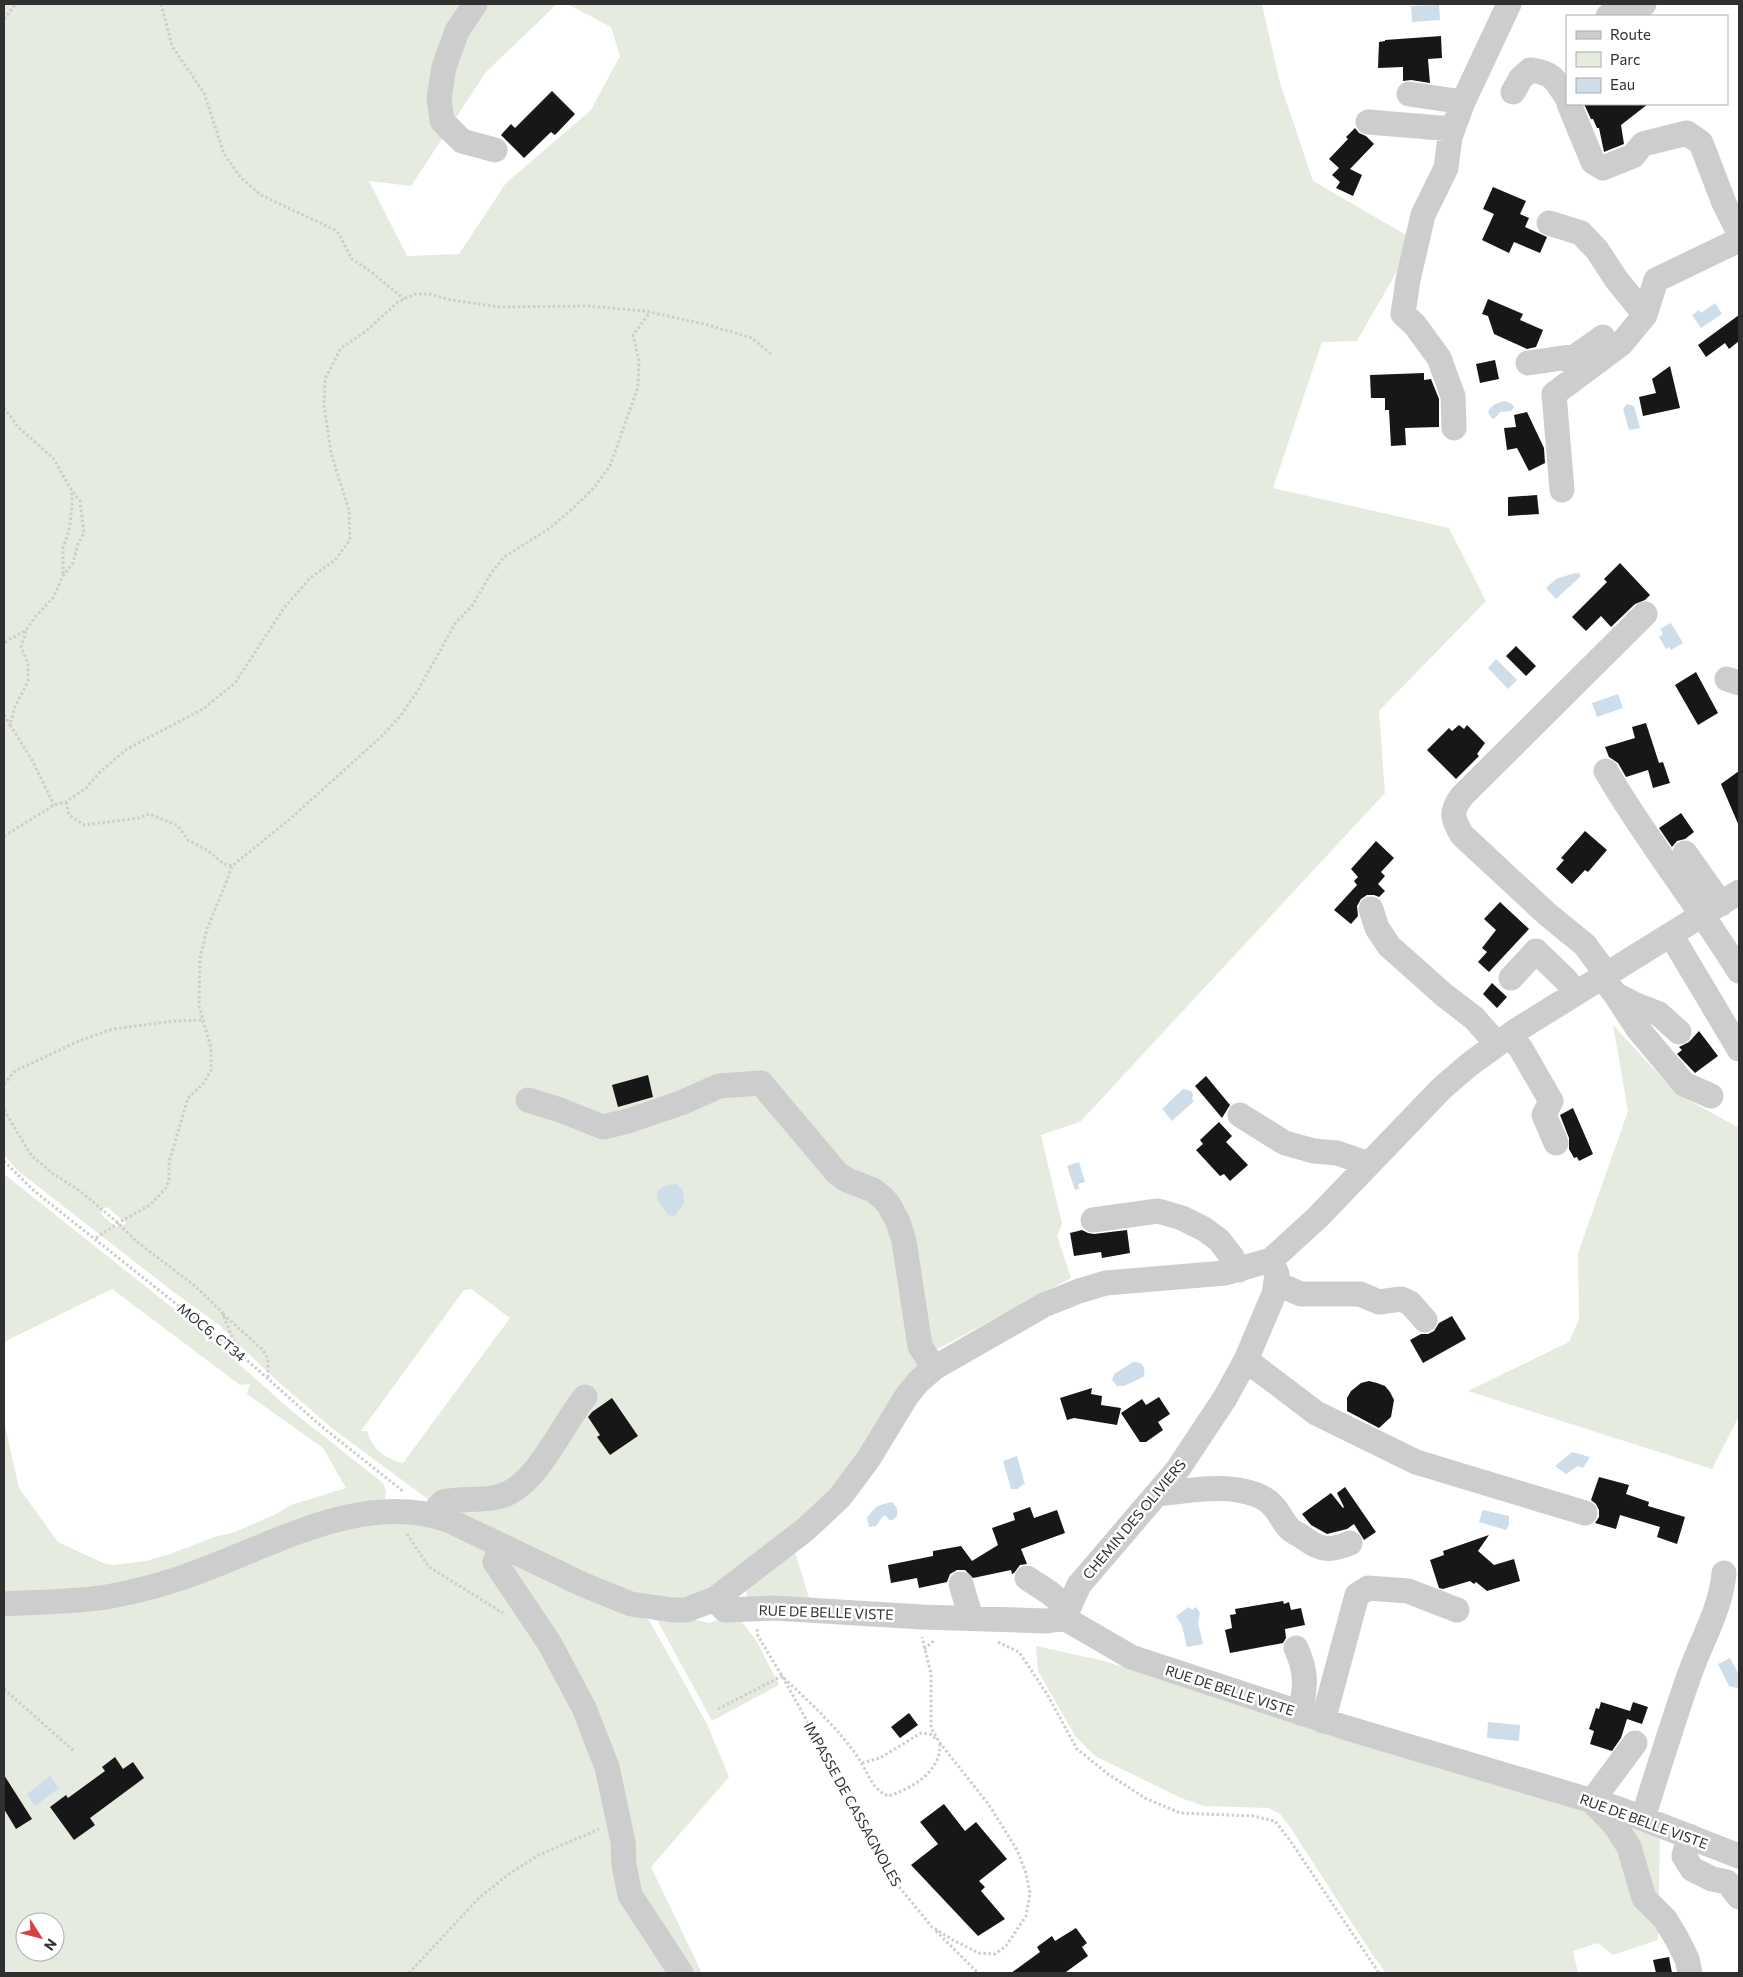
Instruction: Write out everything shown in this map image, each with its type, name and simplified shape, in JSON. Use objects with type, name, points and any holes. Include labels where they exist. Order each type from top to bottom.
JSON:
[{"type":"street","points":[[475,4],[457,31],[444,67],[439,98],[442,121],[462,141],[495,150]]},
{"type":"street","points":[[1454,428],[1453,396],[1439,358],[1415,325],[1403,314],[1422,215],[1446,168],[1450,137],[1463,102],[1509,4]]},
{"type":"street","points":[[1611,15],[1644,4]]},
{"type":"street","points":[[1513,92],[1521,78],[1530,70],[1543,71],[1554,78],[1566,96]]},
{"type":"street","points":[[1409,94],[1463,102]]},
{"type":"street","points":[[1569,105],[1592,162],[1603,168],[1633,156],[1644,144],[1687,133],[1701,142],[1724,203],[1739,233]]},
{"type":"street","points":[[1368,122],[1453,129]]},
{"type":"street","points":[[1549,223],[1581,233],[1598,250],[1616,279],[1645,316]]},
{"type":"street","points":[[1562,490],[1554,394],[1621,344],[1645,316],[1656,280],[1739,240]]},
{"type":"street","points":[[1528,363],[1576,356],[1609,332],[1645,316]]},
{"type":"street","points":[[1646,614],[1462,796],[1454,807],[1454,821],[1462,835],[1548,914],[1585,945],[1599,964],[1609,985],[1638,1029],[1684,1084],[1711,1096]]},
{"type":"street","points":[[1606,771],[1621,798],[1721,904]]},
{"type":"street","points":[[1685,853],[1721,904]]},
{"type":"street","points":[[1274,1272],[1296,1239],[1442,1088],[1504,1040],[1576,993],[1609,985],[1671,935],[1721,904]]},
{"type":"street","points":[[1721,904],[1714,930],[1739,971]]},
{"type":"street","points":[[1371,909],[1377,928],[1389,946],[1444,995],[1504,1040],[1521,1049],[1551,1101],[1544,1115],[1556,1143]]},
{"type":"street","points":[[1671,935],[1739,1049]]},
{"type":"street","points":[[1510,978],[1536,951],[1565,979],[1576,993]]},
{"type":"street","points":[[1609,985],[1636,1005],[1659,1014],[1679,1032]]},
{"type":"street","points":[[528,1100],[603,1127],[628,1121],[681,1103],[719,1086],[761,1084],[837,1173],[847,1180],[873,1190],[889,1205],[898,1222],[904,1241],[920,1346],[934,1368]]},
{"type":"street","points":[[1240,1115],[1285,1143],[1314,1151],[1337,1153],[1369,1164]]},
{"type":"street","points":[[1093,1220],[1158,1211],[1182,1218],[1204,1229],[1219,1240],[1239,1270]]},
{"type":"street","points":[[4,1604],[106,1597],[163,1584],[312,1526],[341,1519],[406,1511],[448,1520],[584,1585],[631,1604],[686,1610],[715,1599],[788,1544],[834,1502],[869,1458],[906,1397],[918,1382],[934,1368],[1044,1305],[1106,1283],[1225,1273],[1239,1270],[1274,1272],[1301,1294],[1360,1294],[1379,1302],[1401,1299],[1410,1303],[1425,1320]]},
{"type":"street","name":"CHEMIN DES OLIVIERS","points":[[1066,1613],[1078,1585],[1178,1469],[1225,1398],[1246,1360],[1274,1272]]},
{"type":"street","points":[[1246,1360],[1316,1413],[1416,1462],[1585,1513]]},
{"type":"street","points":[[435,1516],[438,1507],[443,1502],[502,1496],[521,1485],[550,1449],[575,1408],[585,1397]]},
{"type":"street","points":[[1199,1438],[1193,1463],[1202,1478],[1218,1488]]},
{"type":"street","points":[[1157,1494],[1218,1488],[1257,1495],[1277,1508],[1289,1528],[1309,1542],[1324,1549],[1337,1549],[1350,1543]]},
{"type":"street","points":[[502,1546],[495,1562],[550,1644],[584,1708],[607,1767],[623,1842],[624,1864],[630,1895],[680,1973]]},
{"type":"street","points":[[1643,1818],[1684,1690],[1714,1614],[1722,1588],[1724,1573]]},
{"type":"street","points":[[1027,1578],[1050,1593],[1066,1613]]},
{"type":"street","points":[[961,1584],[971,1618]]},
{"type":"street","points":[[1311,1717],[1357,1595],[1368,1588],[1408,1591],[1457,1610]]},
{"type":"street","name":"RUE DE BELLE VISTE","points":[[715,1599],[725,1610],[795,1609],[922,1617],[1047,1621],[1066,1613],[1131,1657],[1311,1717],[1616,1808],[1739,1856]]},
{"type":"street","points":[[1296,1648],[1304,1665],[1305,1690],[1311,1717]]},
{"type":"street","points":[[1635,1743],[1592,1801],[1615,1825],[1629,1847],[1644,1898],[1665,1919],[1673,1932],[1687,1959],[1690,1973]]},
{"type":"street","points":[[1689,1836],[1684,1856],[1692,1869],[1712,1879],[1727,1882],[1739,1897]]},
{"type":"path","points":[[4,19],[16,4]]},
{"type":"path","points":[[161,4],[172,46],[204,93],[224,154],[240,178],[261,195],[337,231],[352,259],[404,299]]},
{"type":"path","points":[[4,836],[54,805],[66,802],[86,788],[101,771],[127,749],[203,709],[235,683],[284,608],[310,578],[335,560],[350,540],[349,510],[330,453],[324,405],[325,379],[341,348],[365,332],[404,299],[416,294],[429,294],[452,300],[499,307],[587,306],[650,312],[708,325],[752,338],[771,354]]},
{"type":"path","points":[[96,1238],[150,1205],[166,1188],[169,1180],[169,1162],[188,1098],[203,1084],[211,1070],[211,1048],[199,1006],[200,958],[207,929],[232,866],[290,819],[384,734],[401,715],[417,692],[456,622],[472,606],[490,575],[504,557],[550,528],[572,509],[610,466],[638,387],[639,361],[633,334],[650,312]]},
{"type":"path","points":[[4,408],[19,428],[53,458],[80,501],[84,533],[78,544],[73,563],[53,598],[26,630],[21,647],[28,664],[28,681],[14,709],[10,725]]},
{"type":"path","points":[[64,576],[63,548],[70,523],[72,491]]},
{"type":"path","points":[[4,643],[26,630]]},
{"type":"path","points":[[4,715],[32,760],[54,805]]},
{"type":"path","points":[[66,802],[70,815],[84,825],[139,818],[148,814],[177,824],[188,840],[207,850],[224,864],[232,866]]},
{"type":"path","points":[[4,1084],[15,1071],[81,1040],[113,1029],[174,1021],[204,1020]]},
{"type":"path","points":[[4,1110],[31,1155],[52,1173],[80,1191],[136,1241],[196,1286],[262,1350],[268,1359],[268,1379]]},
{"type":"path","name":"MOC6, CT34","points":[[4,1161],[33,1190],[96,1238],[248,1361],[321,1426],[402,1489],[406,1495],[404,1529],[429,1568],[511,1618]]},
{"type":"path","points":[[222,1312],[233,1339],[248,1361]]},
{"type":"path","name":"IMPASSE DE CASSAGNOLES","points":[[754,1609],[758,1636],[900,1888],[932,1927],[978,1973]]},
{"type":"path","name":"IMPASSE DE CASSAGNOLES","points":[[922,1617],[920,1625],[931,1674],[931,1728],[940,1743],[989,1805],[1005,1830],[1020,1857],[1030,1893],[1026,1916],[1006,1946],[995,1954],[979,1953],[932,1927]]},
{"type":"path","points":[[924,1649],[936,1638]]},
{"type":"path","points":[[996,1641],[1020,1652],[1047,1694],[1077,1749],[1108,1774],[1145,1798],[1180,1813],[1253,1816],[1275,1821],[1378,1973]]},
{"type":"path","points":[[718,1709],[782,1676]]},
{"type":"path","name":"IMPASSE DE CASSAGNOLES","points":[[782,1676],[820,1713],[862,1763],[878,1792],[888,1796],[904,1791],[922,1779],[940,1753],[940,1743],[930,1734],[921,1733],[880,1758],[862,1763]]},
{"type":"path","points":[[4,1689],[74,1751]]},
{"type":"path","points":[[409,1973],[479,1898],[508,1874],[537,1856],[601,1828]]},
{"type":"green space","points":[[4,4],[557,4],[486,72],[411,186],[369,181],[407,256],[459,254],[506,183],[591,110],[620,56],[611,27],[567,4],[1262,4],[1280,83],[1313,181],[1415,240],[1357,341],[1322,342],[1273,488],[1449,528],[1486,601],[1379,711],[1385,793],[1080,1122],[1041,1135],[1062,1224],[1057,1236],[1071,1278],[936,1350],[895,1398],[825,1500],[700,1595],[680,1598],[634,1597],[429,1500],[333,1429],[275,1379],[218,1324],[176,1294],[17,1170],[4,1155]],"holes":[[[107,1207],[126,1223],[115,1227],[101,1214],[102,1209]],[[471,1289],[510,1318],[403,1463],[390,1459],[376,1448],[367,1431],[361,1431],[464,1290]]]},
{"type":"green space","points":[[1613,1025],[1676,1093],[1739,1128],[1739,1416],[1712,1469],[1468,1391],[1569,1342],[1579,1319],[1578,1253],[1628,1111]]},
{"type":"green space","points":[[4,1174],[198,1328],[293,1412],[383,1483],[386,1491],[385,1499],[110,1589],[4,1595],[4,1421],[19,1488],[58,1542],[103,1563],[113,1565],[146,1561],[173,1553],[214,1537],[232,1533],[274,1515],[291,1505],[346,1488],[323,1448],[247,1394],[250,1384],[240,1385],[112,1289],[4,1342]]},
{"type":"green space","points":[[430,1521],[622,1611],[649,1620],[707,1724],[729,1777],[651,1867],[702,1973],[4,1973],[4,1610],[38,1610],[345,1526]]},
{"type":"green space","points":[[795,1552],[810,1601],[746,1597],[747,1589]]},
{"type":"green space","points":[[738,1617],[756,1640],[779,1685],[712,1721],[657,1620],[692,1619],[709,1623],[723,1618]]},
{"type":"green space","points":[[1036,1646],[1104,1661],[1660,1835],[1658,1940],[1613,1955],[1598,1943],[1573,1951],[1578,1973],[1386,1973],[1280,1814],[1268,1808],[1204,1806],[1181,1798],[1095,1756],[1075,1736],[1038,1671]]},
{"type":"water","points":[[1439,5],[1440,20],[1412,22],[1411,6]]},
{"type":"water","points":[[1715,303],[1722,314],[1701,328],[1692,315],[1699,310],[1701,313]]},
{"type":"water","points":[[1505,401],[1514,407],[1511,411],[1500,412],[1492,419],[1488,412],[1491,407]]},
{"type":"water","points":[[1627,404],[1634,406],[1640,428],[1629,430],[1623,409]]},
{"type":"water","points":[[1578,572],[1581,576],[1556,599],[1546,588],[1556,579]]},
{"type":"water","points":[[1671,623],[1683,643],[1671,650],[1669,647],[1666,649],[1659,637],[1663,634],[1660,629]]},
{"type":"water","points":[[1496,659],[1517,680],[1508,689],[1488,668]]},
{"type":"water","points":[[1618,694],[1623,708],[1597,717],[1592,703]]},
{"type":"water","points":[[1183,1089],[1191,1091],[1194,1101],[1172,1121],[1162,1109]]},
{"type":"water","points":[[1079,1162],[1085,1182],[1078,1184],[1079,1189],[1075,1190],[1067,1166]]},
{"type":"water","points":[[677,1184],[683,1190],[684,1203],[675,1216],[668,1215],[657,1199],[658,1190],[667,1185]]},
{"type":"water","points":[[1133,1362],[1142,1364],[1145,1371],[1143,1377],[1124,1386],[1117,1386],[1112,1380],[1114,1374]]},
{"type":"water","points":[[1572,1452],[1590,1457],[1583,1468],[1578,1466],[1566,1474],[1555,1466]]},
{"type":"water","points":[[1017,1456],[1025,1484],[1018,1489],[1011,1489],[1003,1461]]},
{"type":"water","points":[[892,1502],[897,1508],[897,1516],[893,1520],[889,1520],[886,1516],[883,1516],[876,1526],[869,1527],[867,1518],[873,1510],[880,1505]]},
{"type":"water","points":[[1483,1510],[1509,1516],[1509,1525],[1506,1530],[1479,1522]]},
{"type":"water","points":[[1189,1607],[1192,1610],[1196,1607],[1200,1613],[1198,1623],[1203,1644],[1187,1647],[1182,1626],[1176,1616]]},
{"type":"water","points":[[1730,1658],[1739,1675],[1739,1686],[1737,1688],[1729,1686],[1718,1664]]},
{"type":"water","points":[[1488,1722],[1520,1725],[1519,1741],[1487,1738]]},
{"type":"water","points":[[50,1776],[59,1788],[35,1806],[27,1794]]},
{"type":"building","points":[[1441,36],[1442,58],[1428,59],[1430,83],[1411,80],[1403,81],[1403,67],[1378,68],[1379,42]]},
{"type":"building","points":[[552,91],[575,114],[555,135],[551,132],[524,158],[501,135],[511,124],[515,128]]},
{"type":"building","points":[[1584,105],[1647,105],[1621,125],[1624,144],[1604,152],[1599,128],[1591,119]]},
{"type":"building","points":[[1355,128],[1374,144],[1350,169],[1362,175],[1353,196],[1336,188],[1340,182],[1332,175],[1339,168],[1329,159],[1348,139],[1346,137]]},
{"type":"building","points":[[1493,187],[1526,201],[1520,214],[1529,218],[1525,227],[1547,237],[1540,253],[1514,242],[1509,253],[1482,240],[1494,214],[1483,209]]},
{"type":"building","points":[[1488,299],[1523,314],[1520,320],[1543,330],[1536,347],[1527,349],[1494,334],[1488,316],[1482,314]]},
{"type":"building","points":[[1739,315],[1739,341],[1729,349],[1725,343],[1706,357],[1698,345]]},
{"type":"building","points":[[1495,360],[1499,379],[1480,383],[1476,364]]},
{"type":"building","points":[[1670,366],[1680,408],[1643,416],[1639,397],[1656,393],[1652,379]]},
{"type":"building","points":[[1424,373],[1424,380],[1431,379],[1439,399],[1439,427],[1405,428],[1406,445],[1391,446],[1389,410],[1385,410],[1385,398],[1371,398],[1370,375]]},
{"type":"building","points":[[1527,412],[1544,448],[1545,463],[1529,471],[1517,448],[1507,450],[1504,428],[1516,427],[1514,415]]},
{"type":"building","points":[[1537,495],[1539,514],[1508,516],[1508,497]]},
{"type":"building","points":[[1620,563],[1650,595],[1645,600],[1635,604],[1611,627],[1601,616],[1586,631],[1572,617],[1607,582],[1604,579]]},
{"type":"building","points":[[1516,646],[1536,666],[1526,676],[1506,656]]},
{"type":"building","points":[[1696,672],[1718,713],[1698,725],[1675,685]]},
{"type":"building","points":[[1646,723],[1659,763],[1663,762],[1670,783],[1653,788],[1648,770],[1626,777],[1618,763],[1609,757],[1605,747],[1635,738],[1632,727]]},
{"type":"building","points":[[1459,725],[1464,729],[1467,725],[1485,743],[1477,754],[1479,756],[1456,779],[1427,750],[1449,728],[1452,731]]},
{"type":"building","points":[[1739,771],[1739,826],[1721,784]]},
{"type":"building","points":[[1681,813],[1694,832],[1685,839],[1677,841],[1672,847],[1659,828]]},
{"type":"building","points":[[1585,831],[1607,850],[1588,872],[1585,870],[1572,884],[1556,869],[1564,860],[1561,858]]},
{"type":"building","points":[[1376,841],[1394,858],[1381,872],[1385,876],[1378,884],[1385,891],[1379,897],[1367,895],[1361,899],[1357,906],[1358,916],[1351,924],[1334,910],[1357,885],[1354,881],[1358,877],[1351,869]]},
{"type":"building","points":[[1500,902],[1529,929],[1489,972],[1478,962],[1487,952],[1482,948],[1496,930],[1484,919]]},
{"type":"building","points":[[1492,983],[1507,997],[1497,1008],[1483,994]]},
{"type":"building","points":[[1699,1031],[1718,1056],[1695,1073],[1677,1054],[1682,1050],[1679,1047],[1689,1042]]},
{"type":"building","points":[[648,1075],[653,1097],[618,1107],[612,1085]]},
{"type":"building","points":[[1206,1076],[1230,1105],[1222,1118],[1195,1086]]},
{"type":"building","points":[[1573,1108],[1593,1154],[1579,1161],[1577,1157],[1574,1158],[1569,1149],[1569,1138],[1560,1115]]},
{"type":"building","points":[[1219,1122],[1232,1136],[1226,1142],[1248,1165],[1230,1181],[1224,1174],[1220,1176],[1196,1150],[1203,1144],[1200,1140]]},
{"type":"building","points":[[1082,1230],[1094,1234],[1127,1230],[1130,1253],[1102,1258],[1101,1252],[1074,1256],[1070,1233]]},
{"type":"building","points":[[1452,1316],[1466,1339],[1423,1363],[1410,1340],[1421,1334],[1428,1334],[1434,1331],[1439,1323]]},
{"type":"building","points":[[1369,1381],[1385,1386],[1394,1400],[1391,1417],[1379,1428],[1347,1411],[1347,1398],[1351,1391],[1361,1383]]},
{"type":"building","points":[[1092,1388],[1091,1394],[1102,1396],[1101,1405],[1121,1408],[1117,1425],[1074,1418],[1067,1420],[1060,1398]]},
{"type":"building","points":[[1159,1397],[1170,1414],[1158,1422],[1163,1430],[1146,1442],[1140,1442],[1121,1413],[1142,1399],[1146,1405]]},
{"type":"building","points":[[612,1398],[638,1436],[610,1455],[597,1437],[600,1435],[588,1417]]},
{"type":"building","points":[[1599,1477],[1629,1485],[1626,1494],[1649,1502],[1648,1506],[1685,1517],[1677,1544],[1657,1537],[1660,1527],[1620,1515],[1616,1529],[1595,1523],[1599,1517],[1599,1510],[1591,1500]]},
{"type":"building","points":[[1345,1487],[1376,1532],[1364,1540],[1354,1524],[1347,1529],[1327,1534],[1311,1525],[1302,1514],[1331,1493],[1343,1508],[1337,1493]]},
{"type":"building","points":[[1030,1507],[1034,1518],[1057,1510],[1065,1533],[1021,1549],[1027,1564],[1020,1565],[1014,1573],[1012,1574],[1011,1570],[973,1578],[965,1570],[957,1570],[950,1574],[947,1582],[919,1588],[917,1578],[891,1583],[888,1565],[933,1556],[933,1551],[961,1546],[972,1561],[998,1545],[992,1528],[1015,1520],[1013,1513]]},
{"type":"building","points":[[1489,1535],[1478,1551],[1494,1565],[1514,1559],[1520,1581],[1487,1591],[1476,1582],[1474,1584],[1470,1581],[1443,1589],[1439,1588],[1430,1560],[1444,1555],[1443,1551]]},
{"type":"building","points":[[1283,1601],[1284,1604],[1289,1602],[1291,1610],[1301,1608],[1305,1625],[1285,1629],[1286,1638],[1283,1643],[1230,1653],[1225,1630],[1232,1628],[1230,1615],[1236,1614],[1235,1609]]},
{"type":"building","points":[[1601,1702],[1630,1711],[1633,1702],[1648,1707],[1642,1724],[1627,1719],[1621,1738],[1612,1751],[1590,1744],[1594,1731],[1589,1729],[1596,1708],[1599,1709]]},
{"type":"building","points":[[909,1713],[918,1725],[900,1738],[891,1727]]},
{"type":"building","points":[[115,1757],[123,1769],[133,1762],[144,1778],[90,1818],[95,1825],[74,1840],[50,1807],[66,1795],[68,1798],[105,1771],[102,1767]]},
{"type":"building","points":[[4,1775],[32,1819],[16,1829],[4,1809]]},
{"type":"building","points":[[944,1804],[965,1831],[976,1822],[1007,1859],[979,1881],[985,1887],[981,1891],[1005,1919],[978,1936],[911,1865],[938,1844],[920,1822]]},
{"type":"building","points":[[1076,1928],[1087,1943],[1082,1947],[1088,1956],[1066,1972],[1011,1973],[1040,1952],[1037,1947],[1052,1936],[1055,1941]]},
{"type":"building","points":[[1669,1957],[1672,1973],[1656,1973],[1653,1960]]}]
